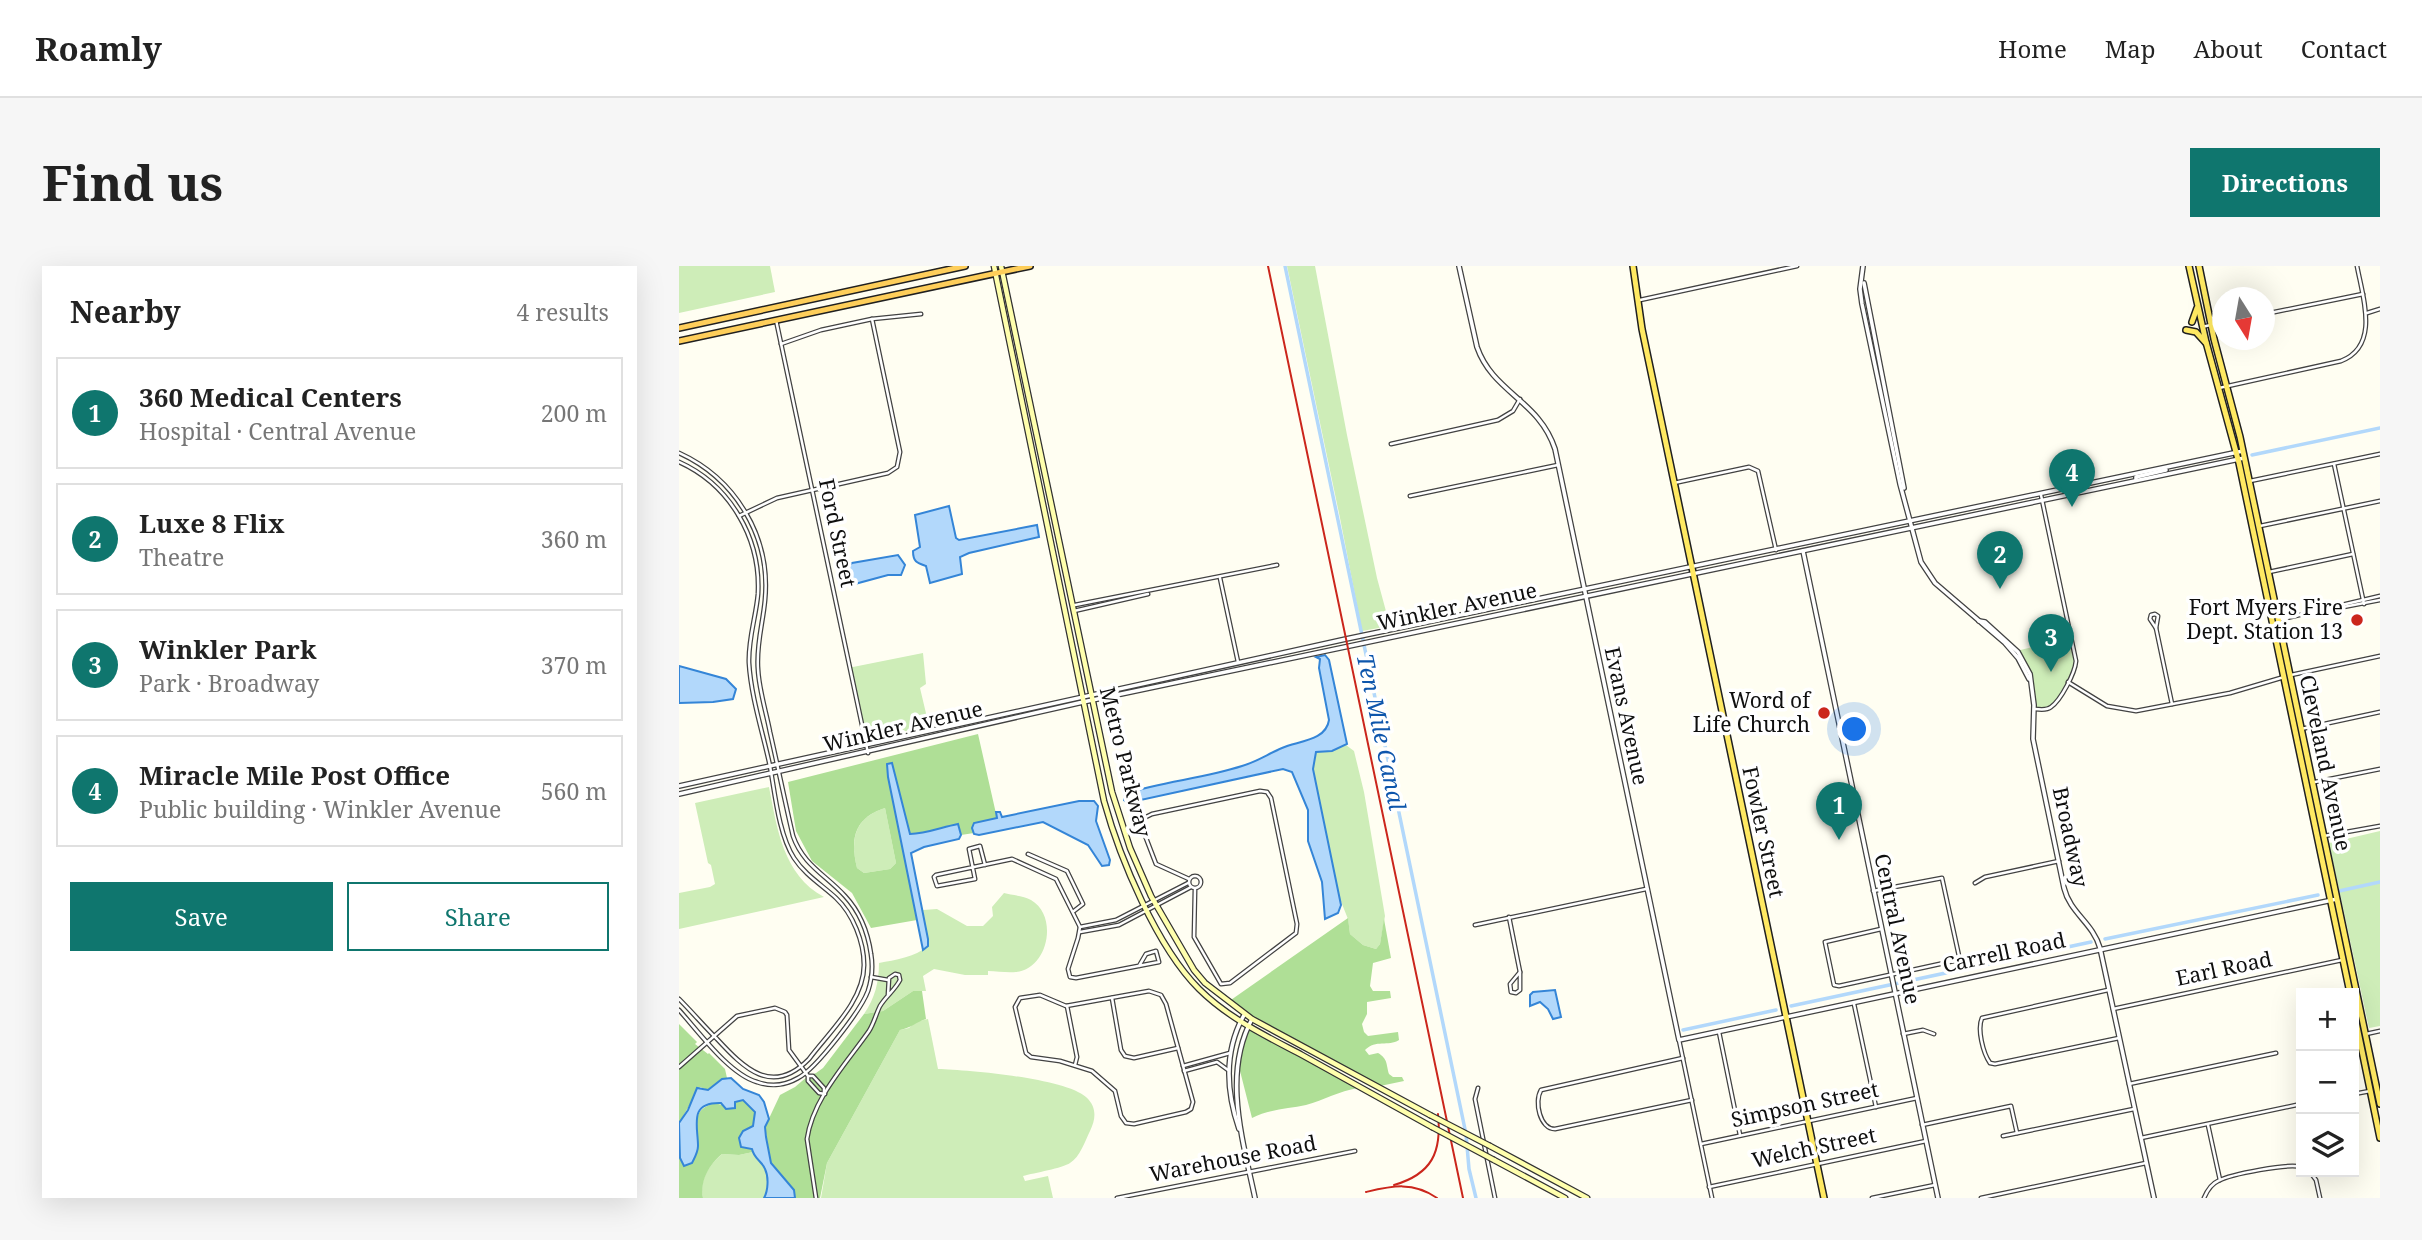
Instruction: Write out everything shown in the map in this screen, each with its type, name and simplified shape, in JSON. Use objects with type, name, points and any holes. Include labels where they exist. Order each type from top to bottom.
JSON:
[{"type":"highway","points":[[679,328],[965,266]]},
{"type":"highway","points":[[679,341],[995,274],[1002,269],[1031,266]]},
{"type":"main road","name":"Metro Parkway","points":[[994,266],[1109,817],[1121,855],[1144,905],[1189,978],[1210,1000],[1243,1018],[1252,1019],[1587,1198]]},
{"type":"main road","name":"Fowler Street","points":[[1633,266],[1637,300],[1674,483],[1824,1198]]},
{"type":"main road","name":"Cleveland Avenue","points":[[2189,266],[2206,344],[2249,481],[2333,899],[2380,1105]]},
{"type":"main road","name":"Cleveland Avenue","points":[[2199,266],[2228,386],[2256,544],[2276,620]]},
{"type":"main road","name":"Metro Parkway","points":[[1002,269],[1112,792],[1135,860],[1157,907],[1194,970],[1248,1026],[1565,1198]]},
{"type":"main road","points":[[2192,322],[2197,305]]},
{"type":"main road","points":[[2186,330],[2196,332],[2206,344]]},
{"type":"main road","points":[[2256,544],[2267,565]]},
{"type":"main road","name":"Cleveland Avenue","points":[[2287,676],[2301,729],[2309,783],[2324,836],[2342,960],[2349,988]]},
{"type":"main road","points":[[2359,1026],[2365,1035]]},
{"type":"main road","points":[[2359,1039],[2380,1138]]},
{"type":"main road","points":[[2370,1091],[2380,1105]]},
{"type":"street","name":"Evans Avenue","points":[[1459,266],[1479,353],[1492,375],[1521,399],[1546,427],[1558,464],[1712,1198]]},
{"type":"street","points":[[1637,300],[1797,266]]},
{"type":"street","points":[[1863,266],[1863,282],[1905,484],[1911,528]]},
{"type":"street","points":[[2219,388],[2349,358],[2365,340],[2368,324],[2357,266]]},
{"type":"street","points":[[2275,312],[2363,294]]},
{"type":"street","points":[[2367,313],[2380,309]]},
{"type":"street","points":[[781,344],[821,330],[872,319],[921,314]]},
{"type":"street","points":[[740,516],[777,498],[888,472],[897,467],[900,452],[872,319]]},
{"type":"street","name":"Ford Street","points":[[776,320],[868,753]]},
{"type":"street","points":[[2201,324],[2211,324]]},
{"type":"street","points":[[1391,444],[1498,420],[1513,411],[1521,399]]},
{"type":"street","points":[[679,453],[729,488],[746,513],[759,541],[765,567],[765,600],[758,641],[758,669],[793,836],[798,849],[810,865],[841,891],[857,912],[871,950],[868,990],[858,1008],[807,1075]]},
{"type":"street","points":[[2249,481],[2380,454]]},
{"type":"street","name":"Winkler Avenue","points":[[1092,697],[1585,597],[1776,550],[2240,455]]},
{"type":"street","name":"Winkler Avenue","points":[[679,786],[1083,699],[1353,637],[1584,590],[1803,551],[2136,481],[2240,455]]},
{"type":"street","points":[[679,462],[713,484],[740,516],[752,546],[758,593],[750,666],[771,774],[790,851],[805,872],[845,908],[855,926],[864,959],[863,979],[856,997],[801,1067],[784,1075],[762,1076],[745,1068],[679,999]]},
{"type":"street","points":[[1410,496],[1558,464]]},
{"type":"street","points":[[2334,464],[2363,602]]},
{"type":"street","points":[[1674,483],[1754,468],[1761,475],[1776,550]]},
{"type":"street","points":[[2136,481],[2136,477],[2165,471],[2167,468]]},
{"type":"street","points":[[2034,709],[2045,710],[2052,707],[2068,682],[2075,667],[2076,656],[2041,494]]},
{"type":"street","points":[[2259,526],[2380,501]]},
{"type":"street","name":"Broadway","points":[[1911,528],[1917,553],[1929,577],[2008,647],[2031,680],[2033,739],[2068,900],[2074,911],[2092,928],[2101,948],[2154,1198]]},
{"type":"street","points":[[1803,551],[1807,544]]},
{"type":"street","name":"Central Avenue","points":[[1803,551],[1938,1198]]},
{"type":"street","points":[[2269,572],[2353,554]]},
{"type":"street","points":[[1073,608],[1277,565]]},
{"type":"street","points":[[1210,675],[1233,668],[1238,662],[1220,578]]},
{"type":"street","points":[[2276,620],[2380,598]]},
{"type":"street","points":[[2156,628],[2172,704]]},
{"type":"street","points":[[1282,660],[1285,655],[1297,649]]},
{"type":"street","points":[[2068,682],[2100,703],[2122,710],[2141,711],[2230,693],[2287,676],[2380,656]]},
{"type":"street","name":"Winkler Avenue","points":[[679,794],[868,753],[1083,699]]},
{"type":"street","points":[[2301,729],[2380,712]]},
{"type":"street","points":[[2309,783],[2380,769]]},
{"type":"street","points":[[1260,791],[1267,792],[1271,798],[1297,924],[1296,933],[1230,983],[1220,984],[1194,937],[1193,888],[1189,881],[1156,864],[1141,825],[1142,819],[1151,814],[1260,791]]},
{"type":"street","points":[[2324,836],[2380,825]]},
{"type":"street","points":[[985,865],[980,846],[969,849],[972,867],[975,879],[937,886],[934,877],[936,875],[972,867],[985,865],[1016,860],[1059,881],[1073,911],[1080,929],[1068,969],[1070,977],[1076,978],[1139,966],[1159,962],[1156,951],[1146,954],[1139,966]]},
{"type":"street","points":[[1028,854],[1067,871],[1083,904],[1073,911]]},
{"type":"street","points":[[1975,884],[1985,877],[2059,861]]},
{"type":"street","points":[[1195,876],[1201,879],[1201,885],[1115,927],[1080,929],[1108,923],[1195,876]]},
{"type":"street","points":[[1874,891],[1942,878],[1959,956],[1956,962],[1891,977],[1838,986],[1833,984],[1824,944],[1827,940],[1881,929]]},
{"type":"street","points":[[1475,925],[1646,889]]},
{"type":"street","name":"Carrell Road","points":[[1679,1040],[1786,1018],[1894,991],[2333,899]]},
{"type":"street","points":[[1509,917],[1520,972],[1521,986],[1516,993],[1509,988],[1520,972]]},
{"type":"street","name":"Earl Road","points":[[2113,1009],[2342,960]]},
{"type":"street","points":[[816,1198],[807,1139],[809,1130],[824,1093],[870,1030],[880,1006],[900,980],[899,975],[895,974],[888,980],[888,995]]},
{"type":"street","points":[[871,977],[888,980]]},
{"type":"street","points":[[2109,990],[1986,1016],[1980,1021],[1984,1046],[1987,1060],[1995,1064],[2119,1038]]},
{"type":"street","points":[[1146,991],[1161,995],[1166,1004],[1193,1102],[1191,1109],[1132,1124],[1122,1119],[1112,1088],[1092,1071],[1031,1057],[1025,1053],[1015,1007],[1020,998],[1036,994],[1067,1006],[1112,998],[1146,991]]},
{"type":"street","points":[[1112,998],[1121,1050],[1125,1056],[1134,1058],[1178,1048]]},
{"type":"street","points":[[1853,1002],[1876,1107]]},
{"type":"street","points":[[1067,1006],[1077,1057],[1075,1065]]},
{"type":"street","points":[[679,1067],[737,1016],[780,1009],[785,1012],[788,1020],[789,1051],[807,1075],[808,1081],[817,1091],[824,1093]]},
{"type":"street","points":[[679,1010],[740,1074],[758,1083],[784,1084],[807,1075],[813,1076],[822,1086],[824,1093]]},
{"type":"street","points":[[1243,1018],[1230,1053],[1228,1070],[1230,1094],[1255,1198]]},
{"type":"street","points":[[1242,1138],[1238,1105],[1238,1062],[1240,1046],[1252,1019]]},
{"type":"street","points":[[1903,1034],[1925,1031],[1934,1034]]},
{"type":"street","points":[[2365,1035],[2380,1031]]},
{"type":"street","points":[[1719,1032],[1740,1135]]},
{"type":"street","points":[[1183,1066],[1230,1053]]},
{"type":"street","points":[[2129,1083],[2276,1053]]},
{"type":"street","points":[[1216,1058],[1217,1062]]},
{"type":"street","points":[[1683,1058],[1541,1090],[1538,1103],[1544,1126],[1548,1129],[1692,1100]]},
{"type":"street","points":[[1184,1071],[1217,1062],[1228,1070]]},
{"type":"street","points":[[1195,1063],[1196,1068]]},
{"type":"street","points":[[817,1091],[822,1086]]},
{"type":"street","points":[[1478,1088],[1475,1099],[1495,1198]]},
{"type":"street","points":[[2359,1093],[2370,1091]]},
{"type":"street","points":[[1230,1094],[1238,1105]]},
{"type":"street","name":"Simpson Street","points":[[1701,1144],[1917,1098]]},
{"type":"street","points":[[2141,1138],[2296,1105]]},
{"type":"street","points":[[1922,1125],[2011,1106],[2017,1133]]},
{"type":"street","points":[[2003,1136],[2134,1109]]},
{"type":"street","points":[[2208,1124],[2220,1180]]},
{"type":"street","name":"Welch Street","points":[[1709,1186],[1926,1141]]},
{"type":"street","name":"Warehouse Road","points":[[1117,1198],[1355,1151]]},
{"type":"street","points":[[1981,1198],[2146,1163]]},
{"type":"street","points":[[2204,1198],[2208,1189],[2220,1180],[2283,1166],[2296,1167]]},
{"type":"street","points":[[2314,1177],[2320,1198]]},
{"type":"street","points":[[1872,1198],[1935,1185]]},
{"type":"green space","points":[[679,266],[770,266],[775,292],[679,313]]},
{"type":"green space","points":[[1287,266],[1315,266],[1347,435],[1377,578],[1390,626],[1362,631]]},
{"type":"green space","points":[[2072,638],[2074,658],[2068,681],[2054,705],[2034,709],[2030,674],[2016,651]]},
{"type":"green space","points":[[923,653],[926,684],[920,688],[929,726],[864,740],[848,668]]},
{"type":"green space","points":[[978,734],[997,818],[972,828],[974,833],[961,835],[958,825],[910,834],[888,777],[917,920],[871,928],[852,893],[812,861],[796,831],[788,782]],"holes":[[[885,808],[896,863],[890,869],[864,873],[857,868],[854,848],[857,831],[867,818]]]},
{"type":"green space","points":[[1346,745],[1354,751],[1364,792],[1385,916],[1380,944],[1376,949],[1363,945],[1350,934],[1313,769],[1316,752],[1332,751]]},
{"type":"green space","points":[[769,787],[779,834],[791,863],[810,888],[824,897],[679,929],[679,893],[715,884],[695,803]]},
{"type":"green space","points":[[885,808],[896,863],[890,869],[864,873],[857,868],[855,858],[857,831],[867,818]]},
{"type":"green space","points":[[2380,831],[2380,1026],[2369,1028],[2329,843]]},
{"type":"green space","points":[[1004,893],[1031,900],[1040,908],[1045,918],[1046,941],[1036,962],[1027,969],[1016,972],[988,971],[988,975],[965,975],[934,969],[923,976],[926,991],[913,991],[883,1011],[864,1014],[876,990],[879,963],[911,955],[928,946],[923,910],[937,909],[967,926],[983,926],[993,916],[992,907]]},
{"type":"green space","points":[[1348,918],[1350,934],[1363,945],[1376,949],[1380,944],[1384,919],[1391,958],[1373,963],[1370,986],[1373,991],[1390,991],[1391,998],[1367,1002],[1367,1014],[1362,1024],[1368,1036],[1398,1032],[1399,1040],[1373,1045],[1365,1050],[1369,1055],[1378,1053],[1384,1057],[1389,1074],[1402,1077],[1404,1081],[1380,1086],[1228,1002]]},
{"type":"green space","points":[[913,991],[922,991],[926,1019],[900,1030],[827,1163],[820,1198],[795,1198],[793,1190],[771,1163],[765,1127],[780,1095],[823,1068],[864,1014],[883,1011]]},
{"type":"green space","points":[[928,1019],[938,1069],[1038,1080],[1075,1090],[1090,1101],[1094,1109],[1093,1122],[1077,1157],[1061,1167],[1023,1176],[1025,1181],[1048,1176],[1053,1198],[821,1198],[827,1163],[900,1030]]},
{"type":"green space","points":[[679,1024],[697,1042],[695,1044],[725,1069],[727,1078],[708,1090],[700,1087],[679,1123]]},
{"type":"green space","points":[[1249,1029],[1358,1088],[1306,1105],[1272,1111],[1252,1118],[1239,1067],[1242,1047]]},
{"type":"green space","points":[[743,1100],[755,1112],[753,1126],[743,1131],[753,1152],[722,1154],[707,1173],[703,1198],[679,1198],[679,1145],[680,1158],[693,1133],[698,1115],[714,1103],[735,1108],[735,1102]]},
{"type":"green space","points":[[753,1152],[766,1175],[764,1198],[703,1198],[704,1179],[717,1158],[722,1154]]},
{"type":"water","points":[[949,506],[956,538],[959,540],[1037,525],[1039,537],[969,553],[960,557],[962,574],[930,583],[926,566],[914,558],[913,551],[920,547],[915,515]]},
{"type":"water","points":[[898,555],[905,565],[901,575],[888,575],[851,585],[845,577],[846,569],[852,563]]},
{"type":"water","points":[[1325,655],[1329,660],[1347,744],[1332,751],[1316,752],[1313,769],[1341,905],[1338,913],[1325,919],[1322,882],[1308,841],[1308,810],[1292,772],[1283,769],[1127,803],[1124,794],[1242,766],[1323,732],[1329,720],[1319,668],[1320,659],[1316,657]]},
{"type":"water","points":[[679,666],[726,679],[736,689],[733,699],[679,703]]},
{"type":"water","points":[[892,763],[910,834],[958,824],[961,835],[959,839],[924,847],[911,853],[928,939],[928,946],[923,950],[888,777],[887,764]]},
{"type":"water","points":[[1079,801],[1094,801],[1098,806],[1096,821],[1110,860],[1109,865],[1102,866],[1088,845],[1043,822],[979,835],[974,834],[972,828],[974,823],[997,818],[996,812],[1000,812],[1002,817]]},
{"type":"water","points":[[1555,990],[1561,1017],[1553,1019],[1548,1009],[1540,1002],[1530,1006],[1530,995],[1533,992]]},
{"type":"water","points":[[731,1078],[743,1089],[759,1095],[764,1102],[769,1119],[765,1127],[771,1163],[794,1190],[795,1198],[764,1198],[767,1184],[765,1169],[752,1149],[741,1147],[739,1138],[743,1131],[753,1126],[755,1112],[743,1100],[735,1102],[735,1108],[726,1109],[721,1103],[703,1106],[697,1117],[697,1150],[692,1163],[684,1166],[680,1158],[679,1123],[697,1088],[708,1090],[722,1079]]},
{"type":"waterway","name":"Ten Mile Canal","points":[[1285,266],[1466,1134],[1469,1169],[1476,1198]]},
{"type":"waterway","points":[[2252,455],[2380,428]]},
{"type":"waterway","points":[[2339,891],[2380,882]]},
{"type":"waterway","points":[[2105,939],[2318,895]]},
{"type":"waterway","points":[[1791,1006],[2091,942]]},
{"type":"waterway","points":[[1683,1030],[1776,1010]]},
{"type":"railway","points":[[1268,266],[1463,1198]]},
{"type":"railway","points":[[1394,1185],[1417,1175],[1432,1160],[1438,1140],[1438,1114]]},
{"type":"railway","points":[[1366,1192],[1402,1186],[1419,1189],[1437,1198]]},
{"type":"place","name":"Miracle Mile Post Office","points":[[2072,507]]},
{"type":"place","name":"Luxe 8 Flix","points":[[2000,589]]},
{"type":"place","name":"Fort Myers Fire Dept. Station 13","points":[[2357,620]]},
{"type":"place","name":"Winkler Park","points":[[2051,672]]},
{"type":"place","name":"Word of Life Church","points":[[1824,713]]},
{"type":"place","name":"360 Medical Centers","points":[[1839,840]]}]
